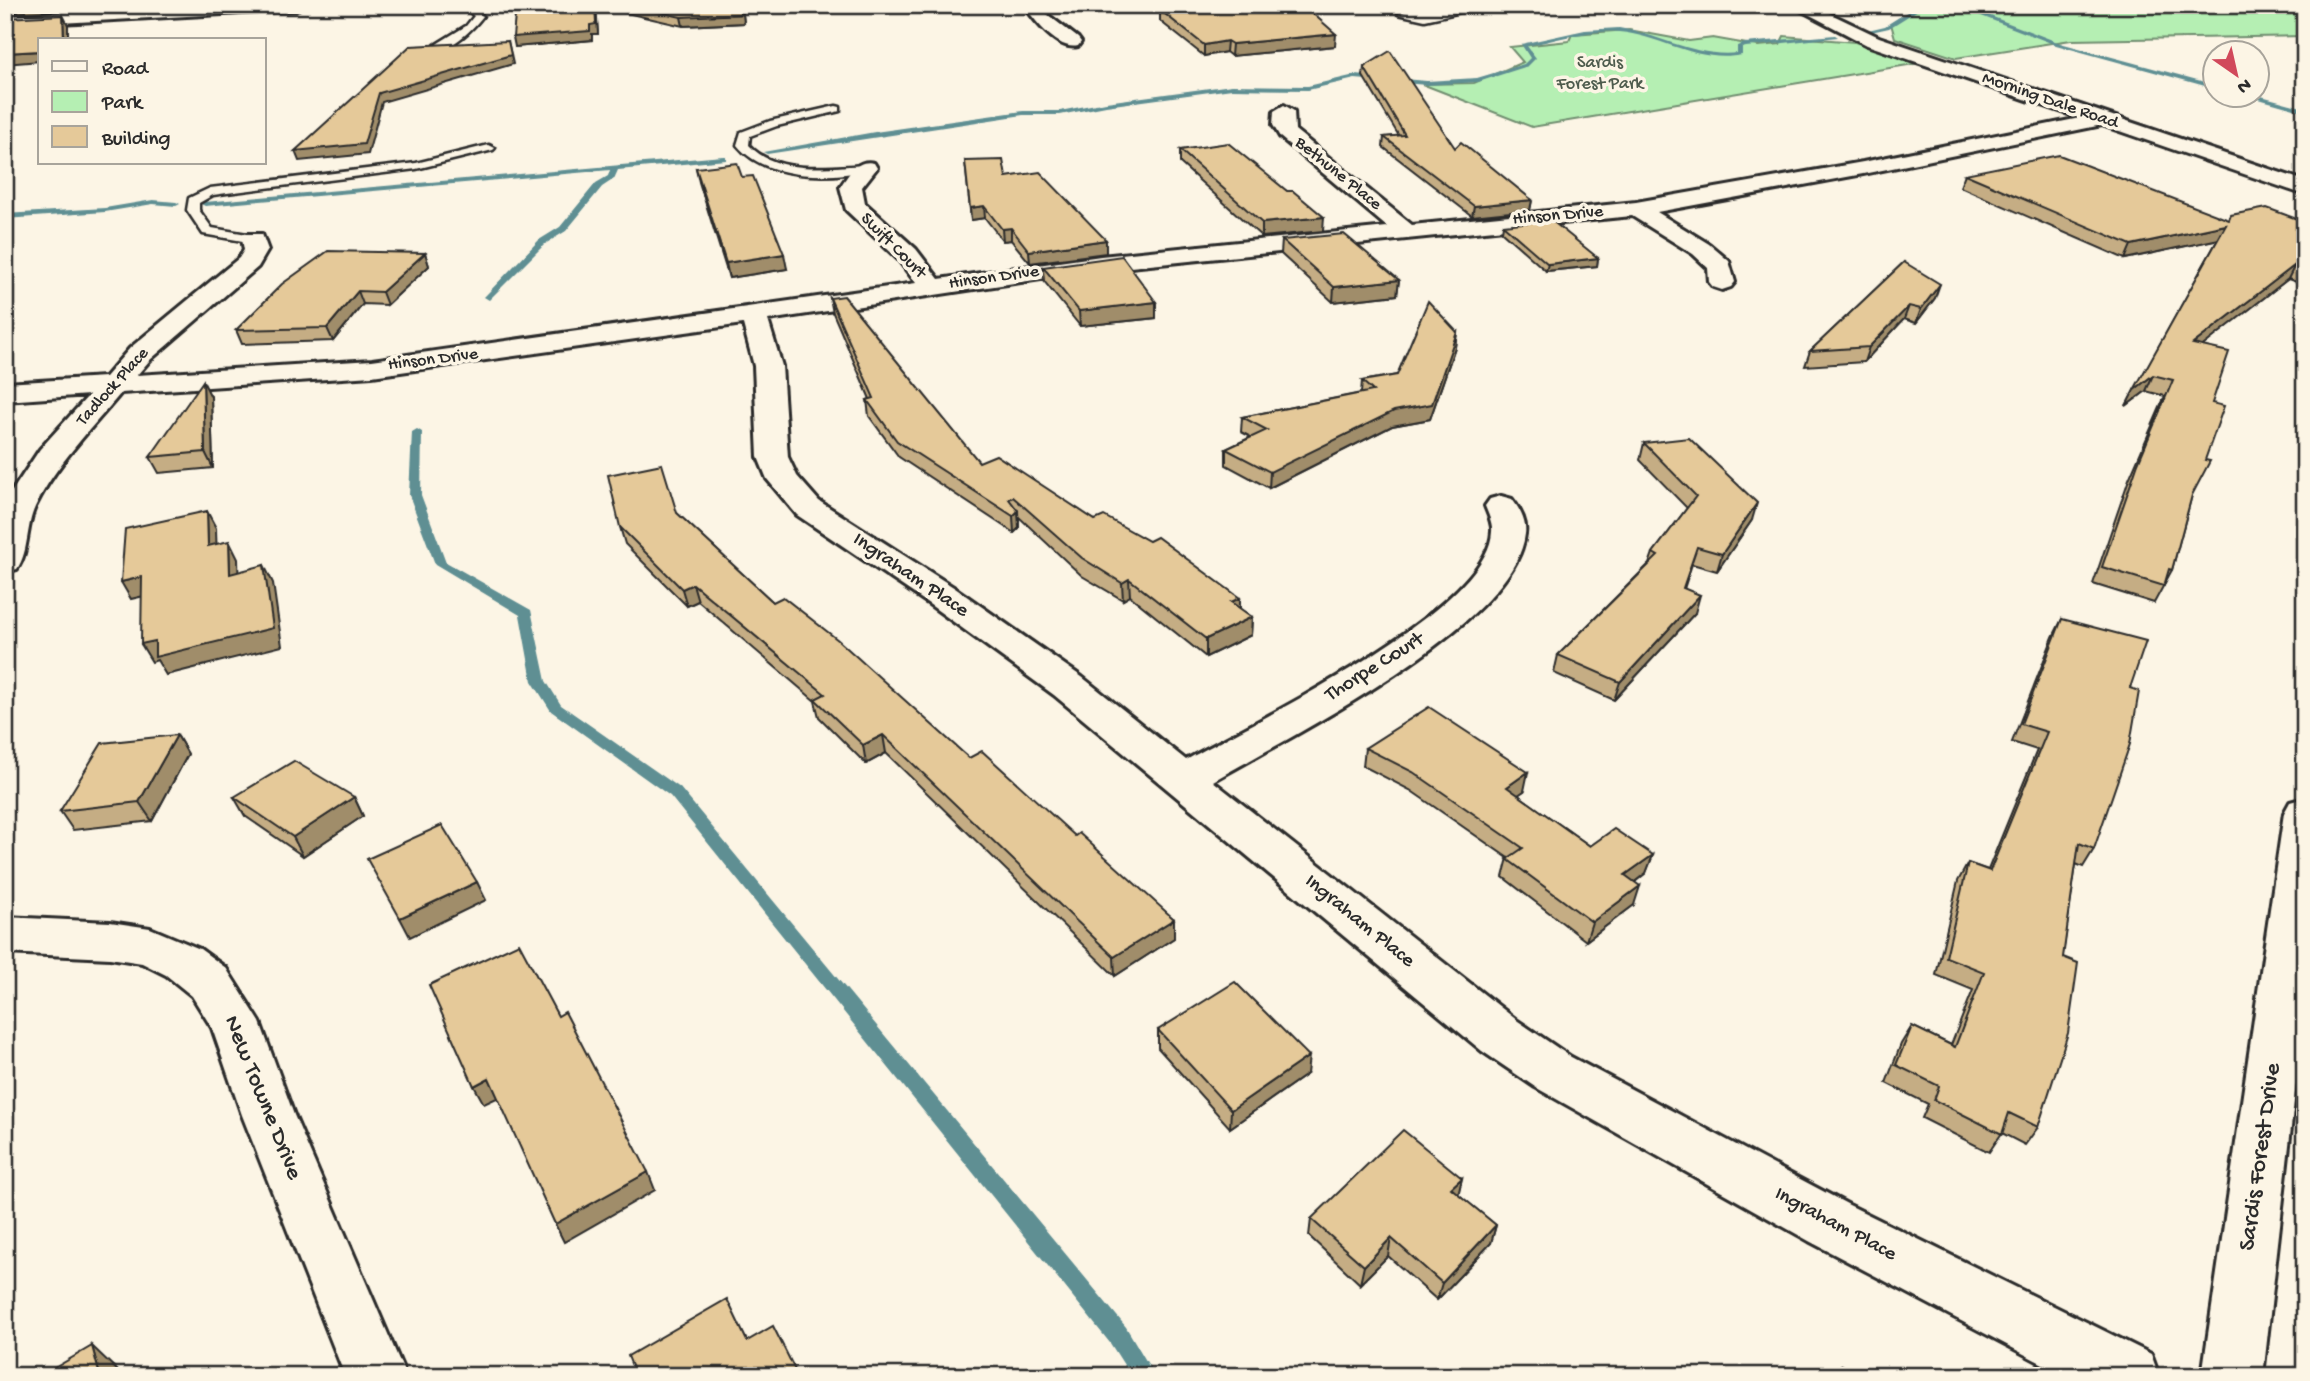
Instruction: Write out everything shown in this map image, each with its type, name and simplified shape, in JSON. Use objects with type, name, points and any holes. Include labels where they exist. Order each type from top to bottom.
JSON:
[{"type":"street","points":[[5,20],[296,5]]},
{"type":"street","points":[[1032,5],[1042,18],[1072,42]]},
{"type":"street","name":"Morning Dale Road","points":[[1799,5],[1873,41],[2305,188]]},
{"type":"street","name":"Bethune Place","points":[[1284,111],[1283,125],[1287,132],[1406,231]]},
{"type":"street","name":"Hinson Drive","points":[[5,392],[372,368],[1114,261],[1636,209],[1863,168],[2104,120]]},
{"type":"street","name":"Swift Court","points":[[866,168],[851,187],[854,205],[907,254],[932,287]]},
{"type":"street","points":[[1636,209],[1701,249],[1720,266],[1722,282]]},
{"type":"street","name":"Tadlock Place","points":[[5,562],[12,521],[26,493],[51,456],[140,354],[249,262],[256,250],[254,239]]},
{"type":"street","name":"Ingraham Place","points":[[753,314],[768,366],[774,457],[783,479],[808,508],[942,596],[1068,686],[1500,1036],[1553,1072],[1829,1223],[2129,1376]]},
{"type":"street","name":"Thorpe Court","points":[[1183,780],[1398,657],[1430,633],[1488,576],[1505,552],[1509,530],[1501,506]]},
{"type":"street","name":"Sardis Forest Drive","points":[[2232,1376],[2305,813]]},
{"type":"street","name":"New Towne Drive","points":[[5,935],[110,940],[150,946],[183,961],[209,982],[234,1022],[268,1115],[376,1376]]},
{"type":"lane","points":[[438,47],[469,28],[479,16],[466,5]]},
{"type":"lane","points":[[1469,7],[1425,17],[1402,14],[1424,9],[1488,5]]},
{"type":"lane","points":[[836,110],[760,127],[745,134],[743,145],[747,152],[762,161],[794,169],[866,168]]},
{"type":"lane","points":[[254,239],[208,231],[192,210],[193,201],[210,192],[416,166],[489,148]]},
{"type":"green space","points":[[1923,5],[2305,5],[2305,36],[2071,40],[1956,58],[1895,38],[1891,24]]},
{"type":"green space","name":"Sardis Forest Park","points":[[1629,30],[1689,41],[1713,38],[1758,46],[1780,44],[1784,36],[1855,42],[1920,63],[1532,127],[1422,84],[1474,83],[1523,62],[1510,47],[1569,41],[1572,34]]},
{"type":"building","points":[[516,5],[595,5],[596,24],[590,25],[590,31],[513,37]]},
{"type":"building","points":[[629,5],[741,5],[742,14],[681,17]]},
{"type":"building","points":[[1175,5],[1303,5],[1336,34],[1204,45],[1160,10]]},
{"type":"building","points":[[63,15],[64,38],[38,38],[38,51],[5,53],[5,18]]},
{"type":"building","points":[[508,41],[511,55],[379,93],[364,144],[295,151],[410,46]]},
{"type":"building","points":[[1390,51],[1455,148],[1461,142],[1532,200],[1474,206],[1384,137],[1405,135],[1364,67]]},
{"type":"building","points":[[1228,143],[1324,217],[1262,223],[1180,150]]},
{"type":"building","points":[[2059,155],[2229,220],[2231,215],[2267,208],[2305,222],[2305,268],[2295,265],[2193,344],[2229,352],[2212,403],[2224,406],[2205,460],[2210,461],[2192,495],[2172,570],[2169,569],[2164,586],[2102,567],[2138,463],[2173,380],[2153,375],[2134,390],[2226,225],[2131,245],[1965,174]]},
{"type":"building","points":[[1003,160],[1006,177],[1040,172],[1106,240],[1029,251],[1011,228],[1002,229],[984,206],[970,208],[965,161]]},
{"type":"building","points":[[737,163],[742,177],[753,176],[784,254],[726,263],[696,168]]},
{"type":"building","points":[[1551,220],[1598,258],[1548,264],[1503,225]]},
{"type":"building","points":[[1344,234],[1399,280],[1334,287],[1282,240]]},
{"type":"building","points":[[328,251],[425,253],[382,292],[358,291],[327,328],[236,330],[282,284]]},
{"type":"building","points":[[1122,256],[1156,302],[1079,311],[1043,267]]},
{"type":"building","points":[[1904,262],[1940,284],[1921,309],[1909,306],[1869,347],[1810,351]]},
{"type":"building","points":[[844,296],[979,462],[996,455],[1095,520],[1104,516],[1149,541],[1157,537],[1240,598],[1231,602],[1252,617],[1206,639],[1129,579],[1122,583],[1082,558],[1013,497],[1009,499],[1018,511],[1013,516],[897,441],[867,400],[874,398],[830,298]]},
{"type":"building","points":[[1428,301],[1457,332],[1432,404],[1394,411],[1270,472],[1226,449],[1267,430],[1242,417],[1373,391],[1362,381],[1397,375]]},
{"type":"building","points":[[203,381],[205,452],[150,457]]},
{"type":"building","points":[[1689,438],[1757,503],[1722,554],[1697,547],[1683,588],[1700,595],[1620,682],[1558,655],[1658,556],[1653,553],[1696,496],[1644,443]]},
{"type":"building","points":[[662,464],[677,513],[773,602],[783,597],[838,640],[969,758],[982,751],[1075,836],[1079,833],[1174,919],[1114,957],[883,735],[863,745],[815,699],[825,694],[693,584],[682,589],[620,527],[608,475]]},
{"type":"building","points":[[207,511],[208,546],[229,541],[230,574],[264,565],[273,628],[155,657],[155,641],[141,644],[142,577],[121,582],[125,529]]},
{"type":"building","points":[[2062,619],[2146,641],[2130,688],[2139,691],[2130,744],[2094,849],[2079,843],[2063,957],[2078,963],[2068,1033],[2038,1127],[2009,1113],[2002,1134],[1934,1100],[1939,1086],[1896,1065],[1912,1026],[1955,1047],[1984,972],[1946,957],[1968,863],[1990,871],[2047,732],[2021,724]]},
{"type":"building","points":[[1429,707],[1528,772],[1507,787],[1590,846],[1614,829],[1653,855],[1625,875],[1640,886],[1592,922],[1507,859],[1523,848],[1413,772],[1365,748]]},
{"type":"building","points":[[177,735],[139,802],[60,811],[102,743]]},
{"type":"building","points":[[294,761],[354,797],[293,837],[234,797]]},
{"type":"building","points":[[442,825],[477,882],[400,918],[367,859]]},
{"type":"building","points":[[519,943],[558,1016],[565,1012],[648,1172],[555,1224],[489,1078],[474,1086],[429,985]]},
{"type":"building","points":[[1235,982],[1309,1056],[1231,1110],[1158,1030]]},
{"type":"building","points":[[1403,1130],[1462,1178],[1451,1188],[1496,1225],[1442,1283],[1391,1238],[1364,1266],[1311,1219]]},
{"type":"building","points":[[727,1299],[747,1341],[773,1326],[798,1376],[636,1376],[628,1356]]},
{"type":"building","points":[[92,1346],[100,1376],[41,1376]]},
{"type":"building","points":[[1841,1365],[1860,1376],[1838,1376]]},
{"type":"waterway","points":[[1871,30],[1887,27],[1923,5]]},
{"type":"waterway","points":[[1956,5],[2058,44],[2202,83]]},
{"type":"waterway","points":[[767,152],[1023,113],[1060,113],[1232,87],[1308,88],[1355,77],[1427,83],[1478,80],[1526,65],[1533,58],[1523,45],[1597,31],[1633,32],[1696,52],[1727,56],[1740,54],[1739,47],[1745,45],[1835,37]]},
{"type":"waterway","points":[[2272,101],[2305,110]]},
{"type":"waterway","points":[[205,204],[723,158]]},
{"type":"waterway","points":[[489,297],[542,242],[563,229],[599,185],[611,177],[614,169]]},
{"type":"waterway","points":[[5,217],[105,210],[153,202],[176,204]]},
{"type":"waterway","points":[[417,432],[415,495],[441,564],[526,613],[539,681],[556,708],[675,792],[1118,1335],[1144,1376]]}]
